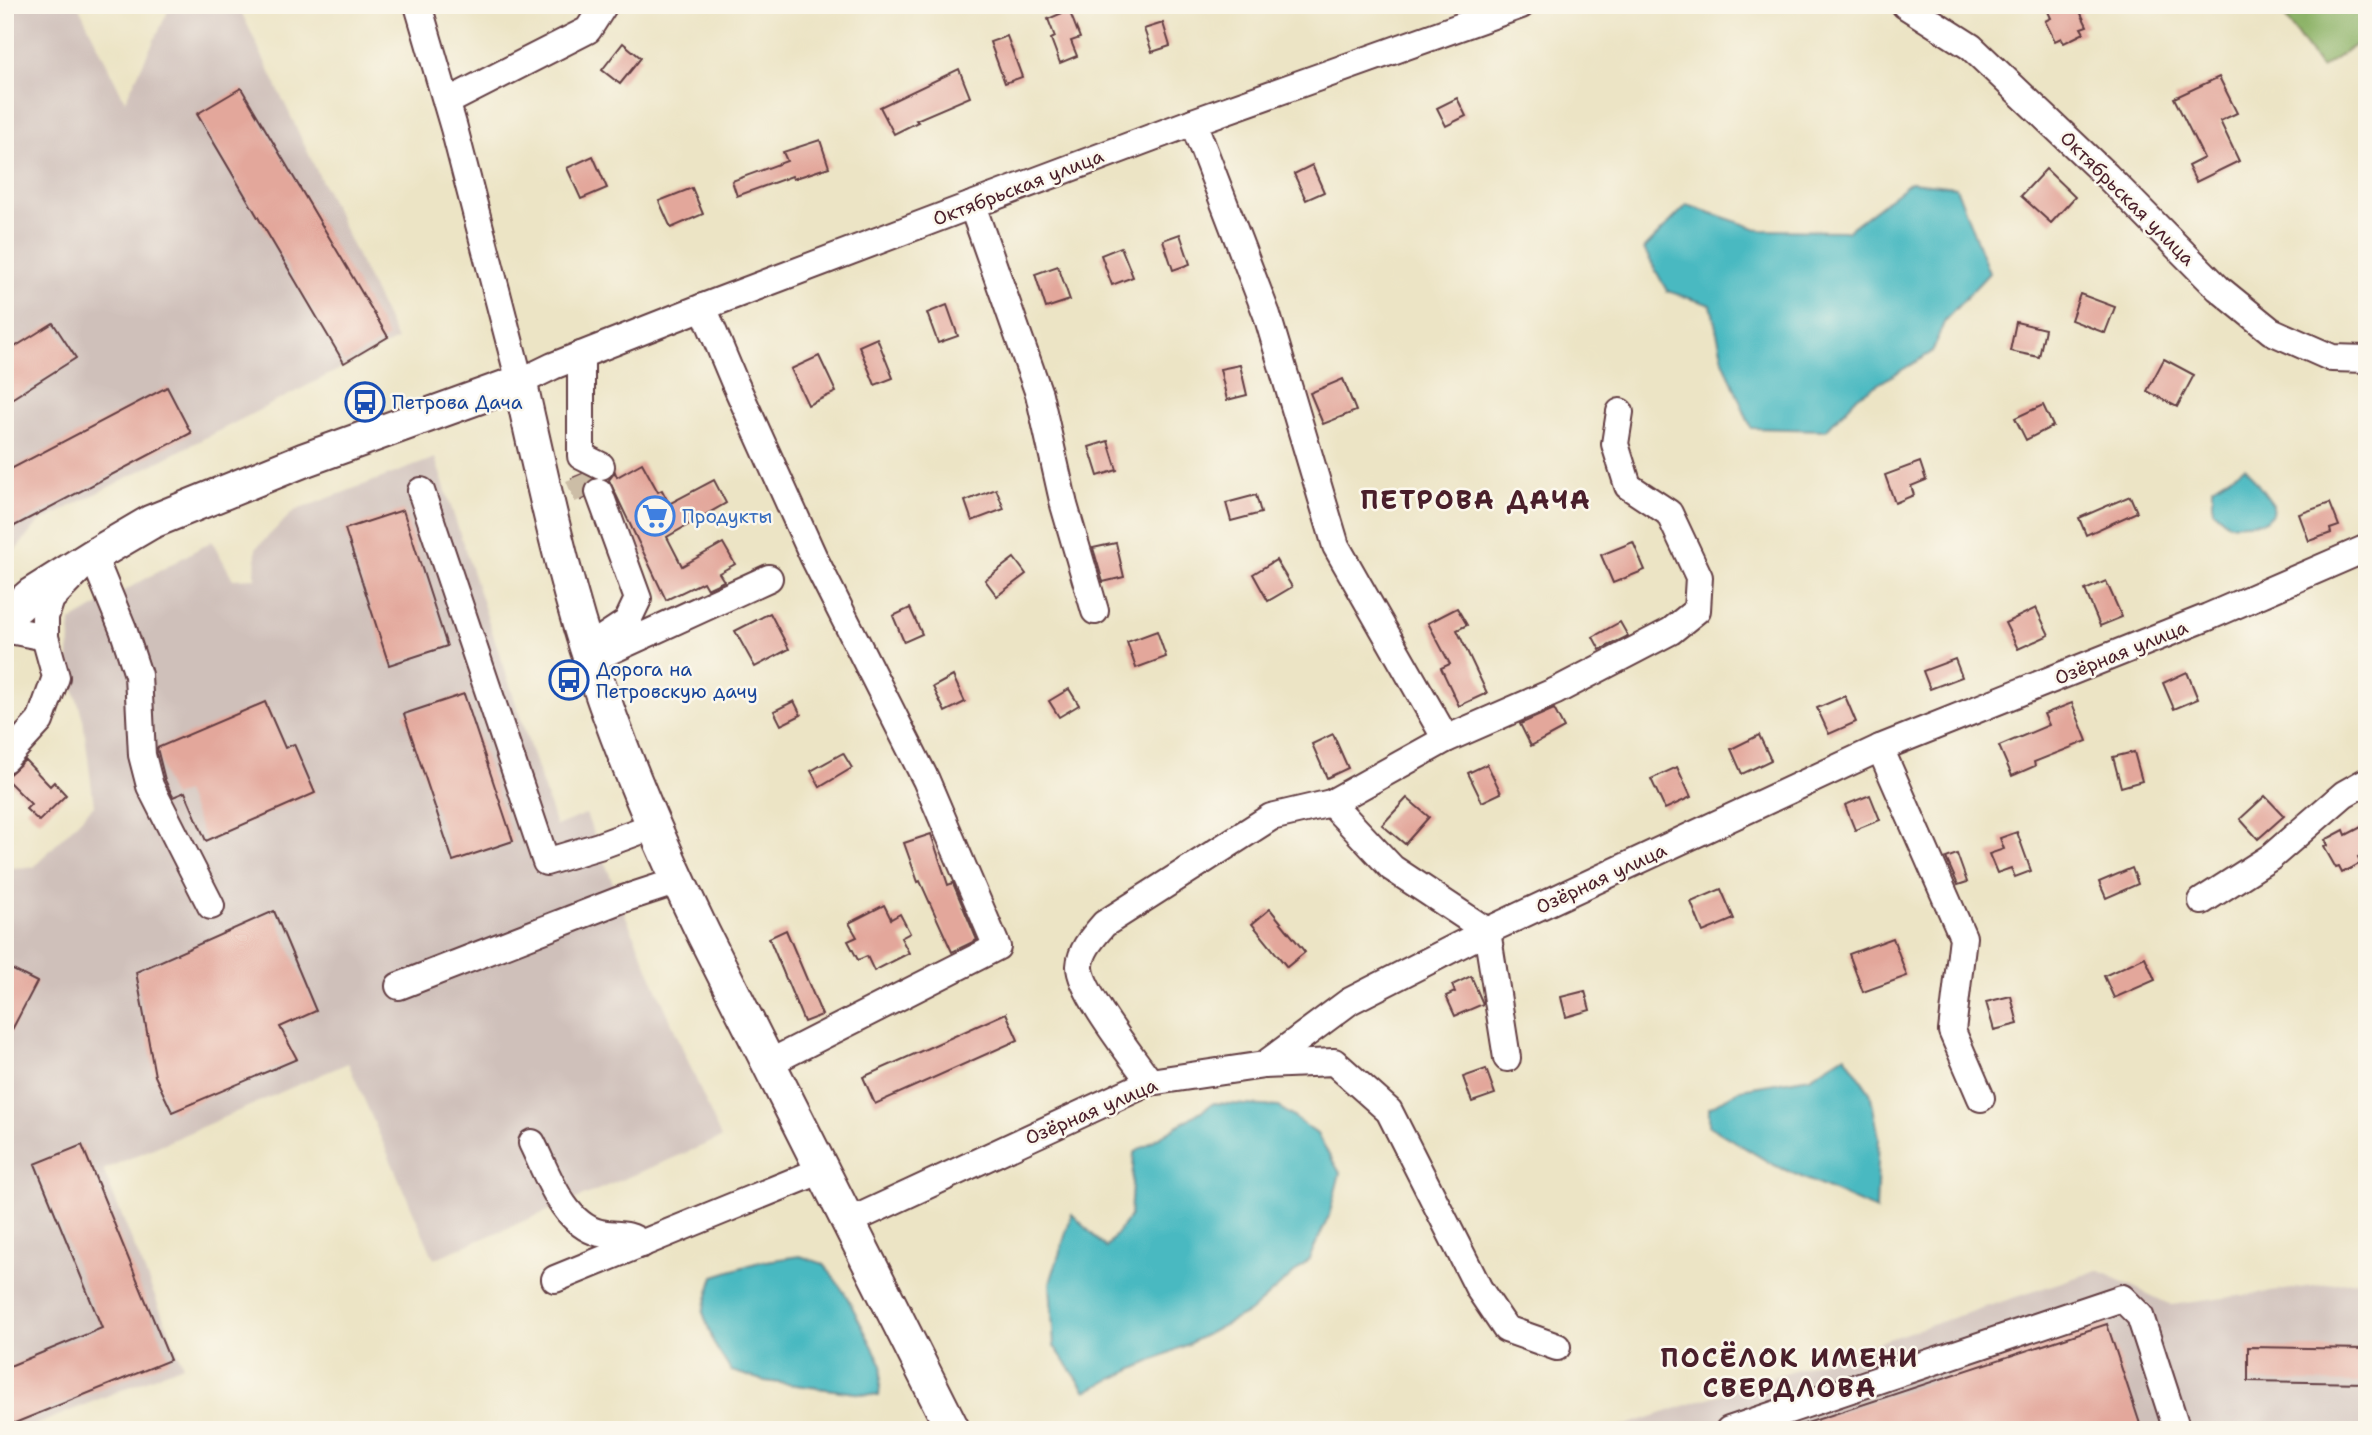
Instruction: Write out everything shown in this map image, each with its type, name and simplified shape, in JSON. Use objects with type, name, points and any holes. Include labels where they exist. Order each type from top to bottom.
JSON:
[{"type":"main road","points":[[5,617],[31,595],[151,522],[304,460],[520,382],[588,654],[653,826],[953,1430]]},
{"type":"street","points":[[418,5],[447,102],[520,382]]},
{"type":"street","points":[[447,102],[588,30],[604,5]]},
{"type":"street","name":"Октябрьская улица","points":[[520,382],[703,307],[972,205],[1193,122],[1521,5]]},
{"type":"street","name":"Октябрьская улица","points":[[1905,5],[1971,47],[2107,176],[2218,288],[2271,331],[2332,358],[2367,359]]},
{"type":"street","points":[[1193,122],[1267,314],[1336,546],[1446,739]]},
{"type":"street","points":[[972,205],[1039,394],[1064,505],[1096,611]]},
{"type":"street","points":[[703,307],[814,558],[926,780],[997,947],[769,1063]]},
{"type":"street","points":[[582,355],[592,478],[638,599],[626,622],[588,654]]},
{"type":"street","points":[[1150,1082],[1086,988],[1080,966],[1087,944],[1104,924],[1271,817],[1331,803],[1446,739],[1556,691],[1671,631],[1698,610],[1699,577],[1669,513],[1628,486],[1615,444],[1620,412]]},
{"type":"street","points":[[421,491],[546,862],[653,826]]},
{"type":"street","name":"Озёрная улица","points":[[848,1222],[1150,1082],[1264,1065],[1350,1001],[1487,931],[1880,748],[2208,617],[2367,548]]},
{"type":"street","points":[[5,759],[40,721],[56,677],[45,637],[45,617],[51,599],[93,555],[138,675],[142,755],[150,786],[211,906]]},
{"type":"street","points":[[588,654],[769,579]]},
{"type":"street","points":[[5,629],[45,637]]},
{"type":"street","points":[[1880,748],[1963,937],[1952,1031],[1980,1098]]},
{"type":"street","points":[[2202,901],[2271,858],[2344,794],[2367,781]]},
{"type":"street","points":[[1331,803],[1392,868],[1487,931],[1507,1058]]},
{"type":"street","points":[[399,986],[678,881]]},
{"type":"street","points":[[1264,1065],[1334,1062],[1389,1111],[1479,1289],[1506,1329],[1557,1347]]},
{"type":"street","points":[[532,1143],[564,1205],[584,1227],[600,1233],[635,1237],[642,1244]]},
{"type":"street","points":[[555,1279],[822,1170]]},
{"type":"street","points":[[1729,1430],[2122,1298],[2140,1316],[2177,1430]]},
{"type":"shaded area","points":[[5,5],[78,5],[125,101],[171,5],[238,5],[397,340],[38,523],[10,557],[5,555]]},
{"type":"shaded area","points":[[435,458],[556,826],[586,814],[625,914],[721,1138],[434,1259],[348,1063],[103,1170],[183,1365],[23,1430],[5,1430],[5,868],[34,867],[94,805],[83,719],[68,671],[71,621],[212,541],[233,579],[255,578],[256,548],[294,511]]},
{"type":"shaded area","points":[[2098,1270],[2171,1305],[2367,1279],[2367,1430],[1611,1430]]},
{"type":"green space","points":[[2276,5],[2367,5],[2367,37],[2321,68]]},
{"type":"water","points":[[1911,182],[1956,187],[1989,273],[1945,320],[1932,352],[1858,396],[1826,430],[1751,428],[1723,360],[1711,305],[1667,291],[1644,249],[1687,205],[1761,230],[1847,231]]},
{"type":"water","points":[[2245,467],[2273,505],[2272,514],[2264,522],[2229,524],[2213,510],[2213,487]]},
{"type":"water","points":[[1845,1055],[1870,1092],[1879,1137],[1876,1210],[1772,1164],[1709,1126],[1709,1108],[1741,1089],[1810,1077]]},
{"type":"water","points":[[1214,1103],[1279,1107],[1317,1134],[1340,1173],[1329,1216],[1308,1261],[1251,1311],[1188,1344],[1086,1391],[1054,1346],[1050,1283],[1072,1214],[1106,1248],[1130,1216],[1134,1153]]},
{"type":"water","points":[[800,1256],[824,1264],[846,1295],[882,1365],[879,1396],[765,1381],[731,1371],[714,1344],[703,1312],[714,1276],[759,1262]]},
{"type":"building","points":[[2045,5],[2077,5],[2087,26],[2081,28],[2084,33],[2064,43],[2061,38],[2055,41],[2045,21],[2051,18]]},
{"type":"building","points":[[1069,10],[1080,38],[1071,41],[1077,56],[1060,63],[1051,39],[1055,37],[1048,19]]},
{"type":"building","points":[[1163,23],[1170,46],[1152,52],[1144,29]]},
{"type":"building","points":[[1007,36],[1022,77],[1005,83],[990,42]]},
{"type":"building","points":[[623,43],[641,58],[620,84],[602,70]]},
{"type":"building","points":[[959,69],[970,97],[916,120],[918,122],[894,134],[880,107]]},
{"type":"building","points":[[2219,77],[2237,113],[2220,121],[2239,161],[2196,182],[2188,166],[2204,158],[2174,98]]},
{"type":"building","points":[[241,88],[388,337],[344,363],[197,114]]},
{"type":"building","points":[[1457,98],[1466,116],[1446,126],[1437,108]]},
{"type":"building","points":[[820,140],[829,167],[793,179],[792,176],[737,196],[732,181],[787,161],[783,152]]},
{"type":"building","points":[[593,156],[607,188],[581,199],[567,168]]},
{"type":"building","points":[[1312,165],[1324,192],[1306,200],[1294,174]]},
{"type":"building","points":[[2046,169],[2075,197],[2051,223],[2021,196]]},
{"type":"building","points":[[692,188],[703,214],[671,228],[659,201]]},
{"type":"building","points":[[1180,234],[1190,264],[1173,270],[1163,240]]},
{"type":"building","points":[[1121,247],[1133,277],[1112,285],[1101,255]]},
{"type":"building","points":[[1058,266],[1070,300],[1046,308],[1035,274]]},
{"type":"building","points":[[2080,294],[2115,307],[2105,333],[2071,320]]},
{"type":"building","points":[[947,305],[958,336],[938,343],[927,313]]},
{"type":"building","points":[[2016,322],[2045,329],[2039,357],[2010,351]]},
{"type":"building","points":[[53,323],[76,358],[5,403],[5,353]]},
{"type":"building","points":[[877,338],[893,378],[875,385],[859,346]]},
{"type":"building","points":[[819,356],[836,392],[808,405],[791,369]]},
{"type":"building","points":[[2164,359],[2194,375],[2177,407],[2147,391]]},
{"type":"building","points":[[1240,365],[1247,395],[1227,400],[1220,369]]},
{"type":"building","points":[[1343,379],[1356,411],[1323,424],[1310,393]]},
{"type":"building","points":[[167,387],[191,433],[5,531],[5,472]]},
{"type":"building","points":[[2043,405],[2053,426],[2026,440],[2015,418]]},
{"type":"building","points":[[1108,441],[1117,470],[1098,476],[1089,447]]},
{"type":"building","points":[[1920,462],[1926,480],[1911,486],[1914,495],[1895,503],[1885,475]]},
{"type":"building","points":[[642,463],[658,492],[662,490],[669,504],[714,480],[726,503],[667,537],[682,566],[723,543],[735,564],[719,573],[724,581],[707,589],[703,582],[666,600],[609,480],[615,472],[617,477]]},
{"type":"building","points":[[582,474],[591,479],[584,489],[585,498],[581,500],[572,478]]},
{"type":"building","points":[[996,489],[1004,509],[972,521],[965,501]]},
{"type":"building","points":[[1256,495],[1261,513],[1231,521],[1226,503]]},
{"type":"building","points":[[2130,496],[2137,512],[2086,535],[2079,518]]},
{"type":"building","points":[[2330,503],[2339,526],[2330,529],[2331,533],[2309,541],[2299,514]]},
{"type":"building","points":[[403,510],[447,646],[389,665],[345,529]]},
{"type":"building","points":[[1633,542],[1645,570],[1613,583],[1601,555]]},
{"type":"building","points":[[1116,543],[1124,577],[1103,582],[1093,548]]},
{"type":"building","points":[[1014,558],[1026,574],[997,596],[985,580]]},
{"type":"building","points":[[1276,560],[1292,587],[1268,601],[1253,574]]},
{"type":"building","points":[[2106,581],[2122,617],[2100,626],[2085,590]]},
{"type":"building","points":[[910,608],[922,634],[904,642],[893,616]]},
{"type":"building","points":[[1457,608],[1467,625],[1457,630],[1487,693],[1459,706],[1441,668],[1450,664],[1428,623]]},
{"type":"building","points":[[2036,608],[2049,635],[2018,649],[2005,623]]},
{"type":"building","points":[[770,613],[789,649],[755,667],[735,631]]},
{"type":"building","points":[[1620,622],[1628,636],[1600,650],[1593,637]]},
{"type":"building","points":[[1157,631],[1166,657],[1136,668],[1127,642]]},
{"type":"building","points":[[1955,659],[1962,677],[1930,689],[1923,671]]},
{"type":"building","points":[[2187,672],[2198,699],[2174,709],[2163,683]]},
{"type":"building","points":[[953,676],[965,702],[945,712],[933,687]]},
{"type":"building","points":[[1069,689],[1079,705],[1059,717],[1049,701]]},
{"type":"building","points":[[464,694],[513,841],[453,861],[404,714]]},
{"type":"building","points":[[1845,696],[1856,722],[1829,734],[1817,708]]},
{"type":"building","points":[[794,701],[801,715],[781,725],[774,711]]},
{"type":"building","points":[[265,702],[285,748],[294,744],[315,793],[206,841],[185,792],[173,797],[165,780],[157,748]]},
{"type":"building","points":[[2072,703],[2087,741],[2034,762],[2035,766],[2012,776],[1999,746],[2049,725],[2044,714]]},
{"type":"building","points":[[1554,709],[1564,728],[1531,746],[1520,724]]},
{"type":"building","points":[[1333,734],[1348,768],[1327,778],[1312,744]]},
{"type":"building","points":[[1759,735],[1771,760],[1742,774],[1731,749]]},
{"type":"building","points":[[2134,752],[2142,781],[2121,787],[2113,757]]},
{"type":"building","points":[[843,753],[852,768],[820,787],[811,771]]},
{"type":"building","points":[[25,760],[50,786],[54,782],[66,795],[39,821],[26,809],[31,804],[5,778]]},
{"type":"building","points":[[1487,764],[1501,793],[1482,802],[1468,773]]},
{"type":"building","points":[[1677,767],[1691,797],[1665,809],[1651,779]]},
{"type":"building","points":[[1870,795],[1880,820],[1855,830],[1845,805]]},
{"type":"building","points":[[2265,796],[2284,816],[2258,839],[2240,819]]},
{"type":"building","points":[[1407,798],[1429,817],[1405,844],[1382,825]]},
{"type":"building","points":[[2367,824],[2367,852],[2358,857],[2361,863],[2342,873],[2324,847],[2328,845],[2325,840],[2344,830],[2346,835]]},
{"type":"building","points":[[2017,832],[2031,871],[2015,877],[2011,868],[1997,873],[1989,854],[2004,849],[2000,838]]},
{"type":"building","points":[[931,834],[948,885],[953,883],[977,940],[952,952],[920,881],[918,882],[904,843]]},
{"type":"building","points":[[1957,854],[1967,882],[1958,885],[1946,858]]},
{"type":"building","points":[[2132,868],[2138,884],[2106,898],[2099,882]]},
{"type":"building","points":[[1721,889],[1734,919],[1703,932],[1691,902]]},
{"type":"building","points":[[884,905],[891,919],[900,914],[910,933],[901,938],[909,953],[874,971],[867,956],[858,960],[848,941],[857,937],[849,923]]},
{"type":"building","points":[[1270,909],[1305,952],[1287,967],[1252,924]]},
{"type":"building","points":[[274,911],[316,1011],[280,1027],[297,1059],[172,1112],[155,1076],[136,972]]},
{"type":"building","points":[[786,930],[822,1015],[804,1022],[769,938]]},
{"type":"building","points":[[1893,938],[1907,976],[1863,992],[1849,954]]},
{"type":"building","points":[[2145,957],[2155,980],[2114,998],[2104,976]]},
{"type":"building","points":[[5,966],[37,982],[5,1043]]},
{"type":"building","points":[[1471,976],[1483,1004],[1455,1016],[1446,996],[1455,992],[1452,985]]},
{"type":"building","points":[[1585,991],[1590,1010],[1566,1017],[1561,997]]},
{"type":"building","points":[[2011,996],[2018,1024],[1994,1030],[1986,1002]]},
{"type":"building","points":[[1006,1013],[1018,1040],[875,1104],[863,1077]]},
{"type":"building","points":[[1486,1069],[1495,1094],[1472,1102],[1463,1077]]},
{"type":"building","points":[[82,1145],[170,1360],[5,1427],[5,1368],[102,1328],[35,1164]]},
{"type":"building","points":[[2107,1324],[2142,1430],[1795,1430],[1795,1427]]},
{"type":"building","points":[[2248,1347],[2367,1349],[2367,1383],[2248,1381]]},
{"type":"tunnel","points":[[578,476],[587,497]]},
{"type":"place","name":"Петрова Дача","points":[[365,402]]},
{"type":"place","name":"Продукты","points":[[655,516]]},
{"type":"place","name":"Дорога на Петровскую дачу","points":[[569,680]]},
{"type":"district","name":"ПЕТРОВА ДАЧА","points":[[1476,500]]},
{"type":"district","name":"ПОСЁЛОК ИМЕНИ СВЕРДЛОВА","points":[[1790,1373]]}]
